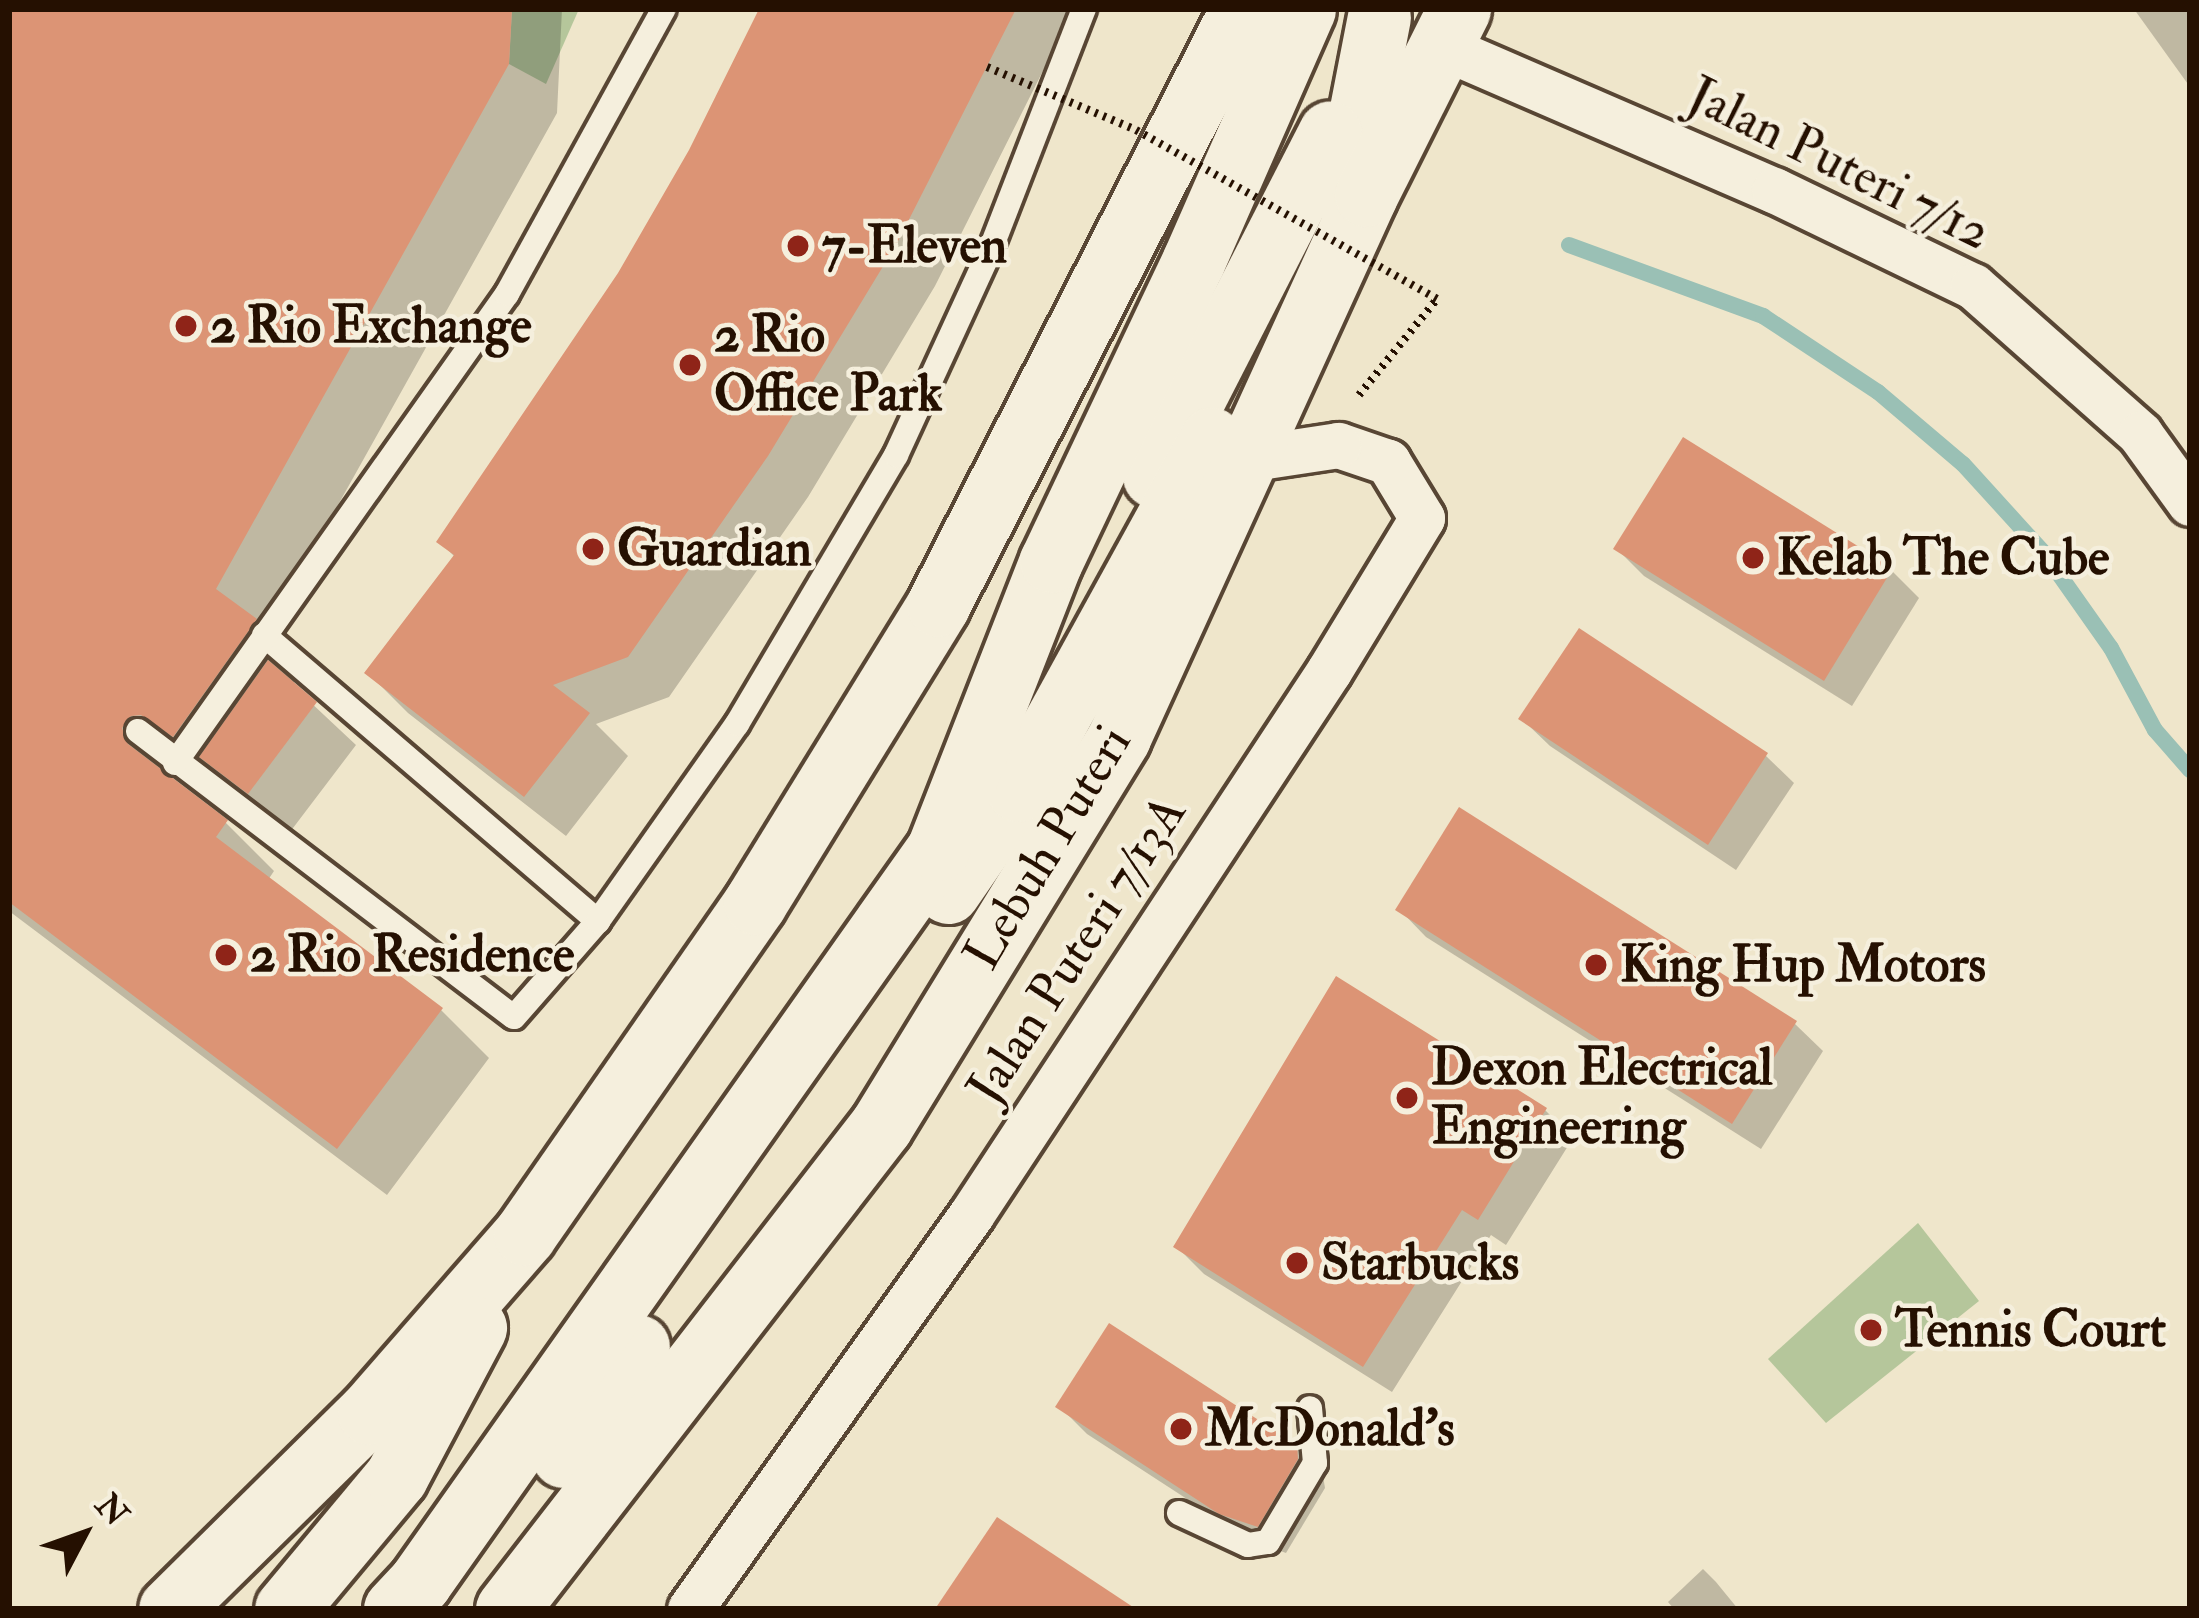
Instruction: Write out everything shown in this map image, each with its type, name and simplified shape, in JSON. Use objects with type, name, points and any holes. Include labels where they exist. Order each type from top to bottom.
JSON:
[{"type":"main road","points":[[170,1609],[369,1413],[524,1234],[755,903],[938,605],[1242,9]]},
{"type":"main road","name":"Lebuh Puteri","points":[[407,1596],[938,849],[1051,561],[1193,262],[1304,9]]},
{"type":"main road","points":[[938,849],[1100,578],[1313,171],[1380,13]]},
{"type":"main road","points":[[563,1456],[1018,790],[1086,671],[1294,278],[1356,134],[1380,13]]},
{"type":"main road","name":"Lebuh Puteri","points":[[506,1609],[698,1355],[881,1126],[1119,736],[1366,195],[1451,28]]},
{"type":"main road","points":[[286,1609],[396,1477],[524,1234]]},
{"type":"main road","points":[[407,1596],[563,1456],[698,1355]]},
{"type":"street","name":"Jalan Puteri 7/12","points":[[1451,28],[1973,286],[2140,434],[2190,502]]},
{"type":"street","name":"Jalan Puteri 7/13A","points":[[690,1609],[971,1215],[1329,671],[1422,518],[1388,461],[1338,445],[1245,459]]},
{"type":"lane","points":[[175,763],[507,294],[664,9]]},
{"type":"lane","points":[[138,731],[514,1017],[598,921],[737,724],[896,455],[990,251],[1084,9]]},
{"type":"lane","points":[[264,635],[598,921]]},
{"type":"lane","points":[[1179,1513],[1248,1545],[1268,1542],[1315,1463],[1310,1408]]},
{"type":"path","points":[[987,67],[1136,130],[1437,299],[1359,395]]},
{"type":"green space","points":[[512,9],[579,9],[546,84],[509,64]]},
{"type":"green space","name":"Tennis Court","points":[[1918,1223],[1979,1301],[1826,1423],[1768,1359]]},
{"type":"building","name":"2 Rio Exchange","points":[[9,9],[512,9],[509,64],[216,589],[257,619],[173,737],[141,715],[131,716],[122,728],[128,744],[228,820],[216,837],[443,1008],[337,1149],[9,902]]},
{"type":"building","name":"2 Rio Office Park","points":[[759,9],[1016,9],[896,245],[768,456],[628,657],[553,685],[590,713],[524,797],[364,673],[454,555],[436,542],[618,273],[689,150]]},
{"type":"building","name":"Kelab The Cube","points":[[1683,437],[1893,568],[1824,681],[1613,549]]},
{"type":"building","points":[[1579,628],[1768,753],[1708,845],[1518,719]]},
{"type":"building","points":[[268,660],[317,702],[248,794],[199,757]]},
{"type":"building","name":"King Hup Motors","points":[[1459,807],[1797,1021],[1732,1124],[1395,910]]},
{"type":"building","points":[[1336,976],[1547,1108],[1478,1220],[1462,1210],[1363,1367],[1173,1247]]},
{"type":"building","points":[[1109,1323],[1297,1445],[1298,1459],[1258,1527],[1219,1514],[1055,1407]]},
{"type":"building","points":[[997,1517],[1136,1609],[935,1609]]},
{"type":"waterway","points":[[1569,245],[1763,316],[1878,392],[1963,464],[2044,553],[2111,648],[2155,730],[2190,770]]},
{"type":"place","name":"7-Eleven","points":[[798,246]]},
{"type":"place","name":"2 Rio Exchange","points":[[186,326]]},
{"type":"place","name":"2 Rio Office Park","points":[[690,365]]},
{"type":"place","name":"Guardian","points":[[593,549]]},
{"type":"place","name":"Kelab The Cube","points":[[1753,558]]},
{"type":"place","name":"2 Rio Residence","points":[[226,955]]},
{"type":"place","name":"King Hup Motors","points":[[1596,965]]},
{"type":"place","name":"Dexon Electrical Engineering","points":[[1407,1098]]},
{"type":"place","name":"Starbucks","points":[[1297,1263]]},
{"type":"place","name":"Tennis Court","points":[[1871,1330]]},
{"type":"place","name":"McDonald's","points":[[1181,1429]]}]
